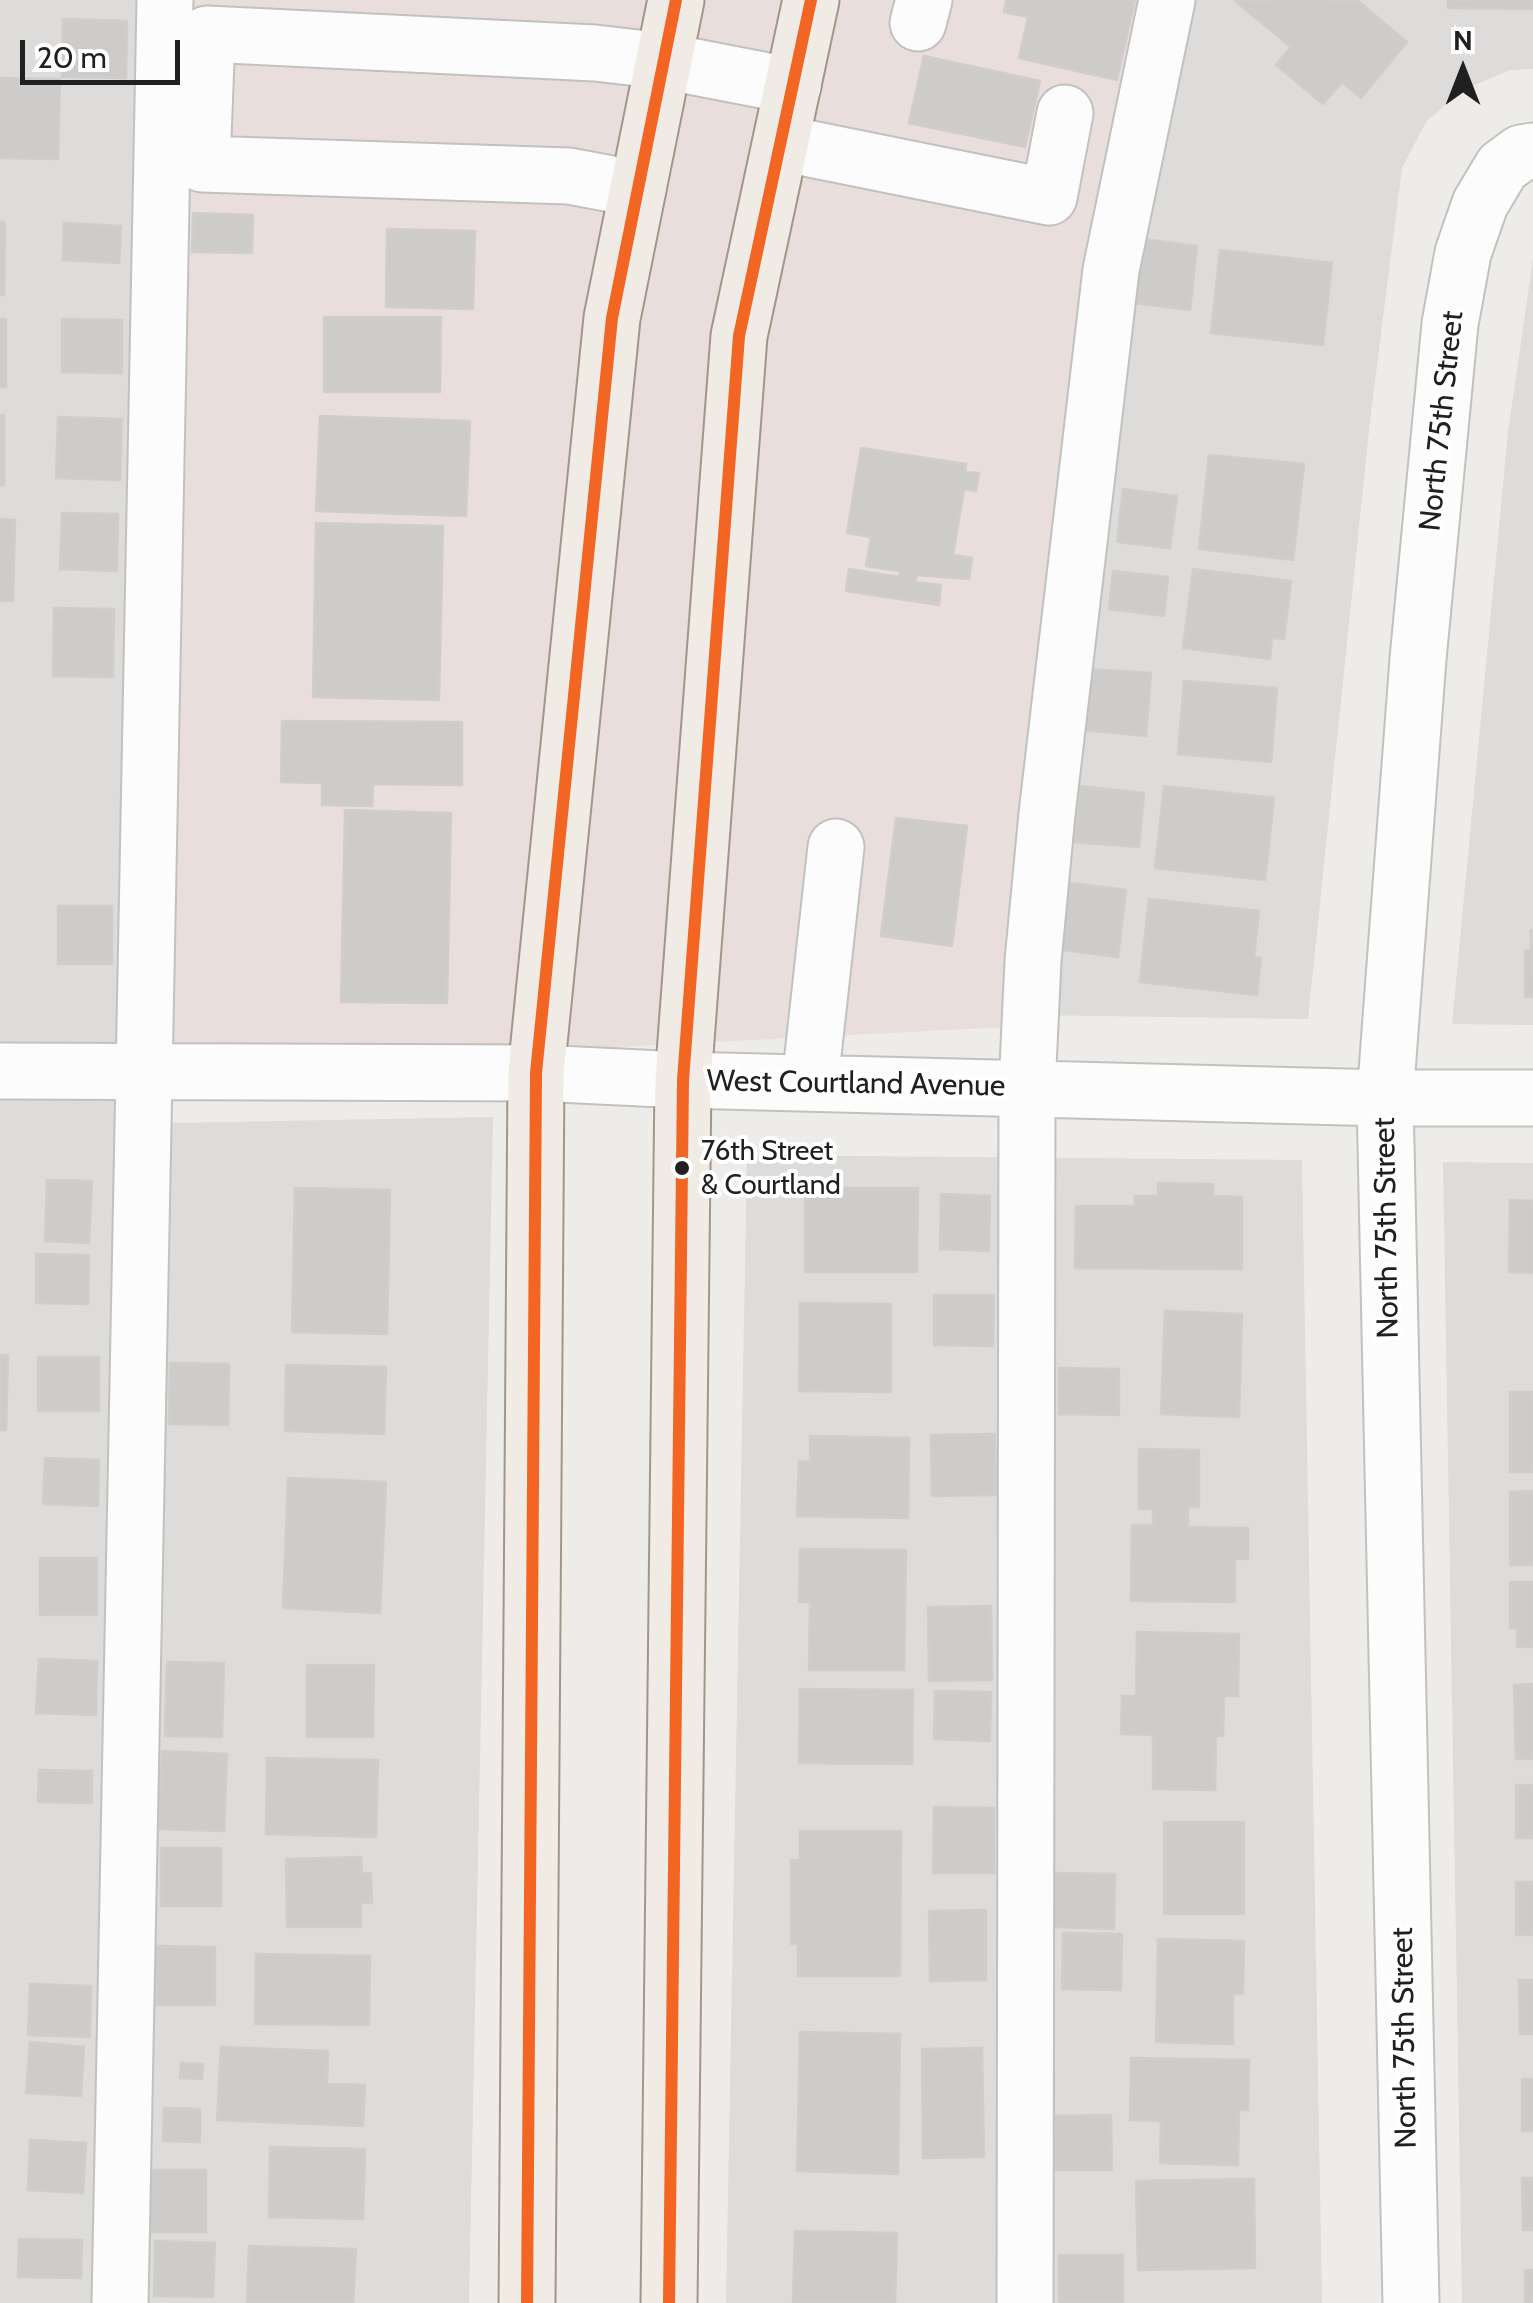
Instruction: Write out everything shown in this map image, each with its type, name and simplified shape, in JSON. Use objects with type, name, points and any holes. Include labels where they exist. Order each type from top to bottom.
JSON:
[{"type":"main road","points":[[527,2303],[536,1073],[612,318],[676,0]]},
{"type":"main road","points":[[669,2303],[683,1080],[739,336],[811,0]]},
{"type":"street","points":[[120,2303],[165,0]]},
{"type":"street","points":[[1026,2303],[1027,1088],[1032,961],[1111,270],[1167,0]]},
{"type":"street","points":[[638,189],[569,176],[202,164],[207,34],[261,18],[664,61],[793,86]]},
{"type":"street","points":[[781,142],[1049,197],[1064,113]]},
{"type":"street","name":"North 75th Street","points":[[1411,2303],[1384,1098],[1418,659],[1450,324],[1480,204],[1517,159]]},
{"type":"street","points":[[810,1082],[836,847]]},
{"type":"street","name":"West Courtland Avenue","points":[[0,1071],[536,1073],[1384,1098],[1533,1098]]},
{"type":"shaded area","points":[[0,0],[190,0],[169,1123],[493,1117],[469,2303],[0,2303]]},
{"type":"shaded area","points":[[165,0],[1173,0],[1029,1026],[144,1071]]},
{"type":"shaded area","points":[[1173,0],[1533,0],[1533,69],[1510,70],[1461,91],[1426,122],[1402,168],[1370,421],[1308,1019],[1029,1015]]},
{"type":"shaded area","points":[[1533,259],[1533,1025],[1452,1024],[1508,432]]},
{"type":"shaded area","points":[[747,1155],[1302,1160],[1322,2303],[726,2303]]},
{"type":"shaded area","points":[[1443,1162],[1533,1163],[1533,2303],[1462,2303]]},
{"type":"building","points":[[1006,0],[1135,0],[1117,80],[1019,58],[1028,17],[1004,12]]},
{"type":"building","points":[[1357,0],[1407,42],[1361,98],[1342,82],[1323,104],[1276,65],[1291,47],[1235,1]]},
{"type":"building","points":[[1448,0],[1533,0],[1533,9],[1448,8]]},
{"type":"building","points":[[63,19],[127,21],[126,78],[62,77]]},
{"type":"building","points":[[924,56],[1040,81],[1025,147],[909,123]]},
{"type":"building","points":[[0,78],[60,79],[58,159],[0,158]]},
{"type":"building","points":[[193,213],[253,215],[252,253],[192,252]]},
{"type":"building","points":[[0,222],[5,223],[4,295],[0,295]]},
{"type":"building","points":[[64,223],[121,226],[119,263],[63,260]]},
{"type":"building","points":[[387,229],[475,231],[473,309],[386,307]]},
{"type":"building","points":[[1143,239],[1197,246],[1190,310],[1134,303]]},
{"type":"building","points":[[1220,250],[1332,263],[1323,345],[1211,333]]},
{"type":"building","points":[[324,317],[441,317],[440,392],[324,392]]},
{"type":"building","points":[[0,319],[6,319],[6,387],[0,387]]},
{"type":"building","points":[[62,319],[122,320],[122,373],[62,372]]},
{"type":"building","points":[[0,415],[4,415],[4,485],[0,485]]},
{"type":"building","points":[[320,416],[470,421],[466,516],[316,511]]},
{"type":"building","points":[[58,417],[122,419],[120,480],[56,478]]},
{"type":"building","points":[[861,448],[966,464],[965,472],[979,473],[976,491],[964,489],[953,555],[972,558],[969,579],[917,575],[915,582],[941,585],[939,605],[846,591],[849,569],[899,577],[900,571],[866,566],[871,537],[847,533]]},
{"type":"building","points":[[1209,455],[1304,464],[1293,560],[1199,549]]},
{"type":"building","points":[[1123,489],[1177,496],[1170,548],[1117,542]]},
{"type":"building","points":[[62,513],[118,514],[117,571],[60,569]]},
{"type":"building","points":[[0,519],[15,520],[13,601],[0,601]]},
{"type":"building","points":[[316,523],[443,526],[439,700],[313,697]]},
{"type":"building","points":[[1193,569],[1291,581],[1284,639],[1272,638],[1270,659],[1183,648]]},
{"type":"building","points":[[1113,571],[1168,577],[1164,616],[1109,609]]},
{"type":"building","points":[[54,608],[114,609],[113,677],[53,676]]},
{"type":"building","points":[[1088,669],[1151,673],[1146,736],[1083,730]]},
{"type":"building","points":[[1184,681],[1277,688],[1271,762],[1178,754]]},
{"type":"building","points":[[282,721],[462,722],[462,785],[373,784],[372,806],[322,805],[322,783],[281,782]]},
{"type":"building","points":[[1080,786],[1144,793],[1139,847],[1075,842]]},
{"type":"building","points":[[1164,786],[1274,798],[1265,880],[1155,868]]},
{"type":"building","points":[[345,810],[451,813],[447,1003],[341,1002]]},
{"type":"building","points":[[896,818],[967,826],[952,946],[881,936]]},
{"type":"building","points":[[1063,882],[1126,890],[1118,957],[1055,949]]},
{"type":"building","points":[[1149,899],[1259,911],[1254,957],[1261,958],[1257,995],[1140,982]]},
{"type":"building","points":[[58,906],[112,906],[112,964],[58,964]]},
{"type":"building","points":[[1531,930],[1533,997],[1525,997],[1525,951],[1531,951]]},
{"type":"building","points":[[47,1180],[92,1181],[89,1243],[45,1241]]},
{"type":"building","points":[[1158,1183],[1213,1184],[1213,1196],[1242,1197],[1242,1269],[1075,1268],[1076,1206],[1135,1206],[1135,1196],[1158,1196]]},
{"type":"building","points":[[295,1188],[390,1190],[387,1334],[292,1332]]},
{"type":"building","points":[[805,1188],[918,1188],[917,1272],[805,1272]]},
{"type":"building","points":[[941,1194],[990,1196],[989,1251],[940,1249]]},
{"type":"building","points":[[1510,1200],[1533,1201],[1533,1273],[1509,1272]]},
{"type":"building","points":[[36,1254],[89,1255],[88,1304],[36,1303]]},
{"type":"building","points":[[934,1295],[994,1295],[993,1346],[934,1345]]},
{"type":"building","points":[[800,1303],[891,1304],[891,1392],[799,1391]]},
{"type":"building","points":[[1165,1311],[1242,1314],[1239,1417],[1161,1414]]},
{"type":"building","points":[[0,1355],[8,1355],[6,1430],[0,1430]]},
{"type":"building","points":[[38,1357],[99,1357],[99,1411],[38,1411]]},
{"type":"building","points":[[170,1363],[229,1364],[228,1425],[169,1424]]},
{"type":"building","points":[[286,1365],[386,1367],[384,1434],[285,1431]]},
{"type":"building","points":[[1059,1368],[1119,1369],[1119,1415],[1059,1414]]},
{"type":"building","points":[[1510,1392],[1533,1392],[1533,1472],[1510,1472]]},
{"type":"building","points":[[995,1434],[996,1495],[932,1496],[931,1435]]},
{"type":"building","points":[[810,1436],[909,1438],[908,1518],[797,1516],[799,1461],[810,1462]]},
{"type":"building","points":[[1139,1449],[1199,1450],[1199,1507],[1188,1507],[1188,1527],[1248,1528],[1248,1559],[1235,1559],[1235,1602],[1131,1601],[1132,1525],[1153,1525],[1153,1509],[1139,1509]]},
{"type":"building","points":[[45,1458],[99,1460],[98,1506],[43,1504]]},
{"type":"building","points":[[288,1478],[386,1482],[380,1613],[283,1608]]},
{"type":"building","points":[[1533,1491],[1533,1565],[1510,1565],[1510,1492]]},
{"type":"building","points":[[800,1549],[906,1550],[904,1670],[809,1670],[810,1602],[799,1602]]},
{"type":"building","points":[[40,1558],[97,1558],[97,1615],[40,1615]]},
{"type":"building","points":[[1510,1582],[1533,1582],[1533,1647],[1517,1647],[1517,1628],[1510,1628]]},
{"type":"building","points":[[991,1606],[992,1680],[929,1681],[928,1607]]},
{"type":"building","points":[[1137,1632],[1239,1634],[1238,1696],[1224,1696],[1223,1736],[1216,1736],[1215,1790],[1153,1789],[1153,1735],[1121,1734],[1122,1696],[1136,1696]]},
{"type":"building","points":[[39,1659],[97,1661],[96,1715],[36,1713]]},
{"type":"building","points":[[167,1662],[224,1663],[222,1737],[165,1736]]},
{"type":"building","points":[[307,1665],[374,1665],[373,1737],[307,1737]]},
{"type":"building","points":[[1533,1684],[1533,1759],[1516,1759],[1514,1685]]},
{"type":"building","points":[[800,1689],[913,1690],[912,1764],[799,1763]]},
{"type":"building","points":[[935,1691],[991,1692],[990,1741],[934,1739]]},
{"type":"building","points":[[162,1751],[227,1754],[224,1831],[159,1829]]},
{"type":"building","points":[[267,1758],[378,1760],[376,1837],[266,1834]]},
{"type":"building","points":[[39,1770],[92,1771],[92,1803],[38,1802]]},
{"type":"building","points":[[1516,1785],[1533,1785],[1533,1838],[1516,1838]]},
{"type":"building","points":[[934,1807],[994,1808],[994,1873],[933,1873]]},
{"type":"building","points":[[1164,1822],[1244,1822],[1244,1914],[1164,1914]]},
{"type":"building","points":[[800,1831],[901,1831],[900,1976],[798,1976],[798,1944],[791,1944],[791,1860],[800,1860]]},
{"type":"building","points":[[161,1848],[221,1848],[221,1906],[161,1906]]},
{"type":"building","points":[[361,1857],[362,1873],[371,1873],[372,1903],[361,1903],[361,1927],[287,1927],[286,1859]]},
{"type":"building","points":[[1056,1873],[1115,1874],[1114,1929],[1054,1927]]},
{"type":"building","points":[[1516,1882],[1533,1882],[1533,1935],[1516,1935]]},
{"type":"building","points":[[986,1910],[986,1980],[930,1981],[929,1911]]},
{"type":"building","points":[[1063,1933],[1122,1934],[1121,1990],[1062,1989]]},
{"type":"building","points":[[1158,1939],[1244,1941],[1243,1994],[1233,1994],[1233,2044],[1156,2042]]},
{"type":"building","points":[[157,1946],[215,1947],[215,2005],[156,2005]]},
{"type":"building","points":[[256,1954],[370,1956],[369,2025],[255,2024]]},
{"type":"building","points":[[1519,1980],[1533,1980],[1533,2034],[1520,2034]]},
{"type":"building","points":[[30,1984],[91,1986],[90,2037],[28,2035]]},
{"type":"building","points":[[800,2032],[900,2034],[898,2174],[797,2171]]},
{"type":"building","points":[[30,2042],[84,2047],[81,2096],[26,2093]]},
{"type":"building","points":[[221,2047],[328,2051],[327,2084],[365,2085],[363,2126],[217,2120]]},
{"type":"building","points":[[982,2048],[984,2157],[923,2158],[922,2049]]},
{"type":"building","points":[[1131,2058],[1249,2060],[1248,2110],[1239,2110],[1238,2165],[1160,2163],[1161,2121],[1130,2120]]},
{"type":"building","points":[[181,2063],[203,2064],[202,2079],[180,2078]]},
{"type":"building","points":[[1522,2079],[1533,2079],[1533,2131],[1522,2131]]},
{"type":"building","points":[[164,2108],[200,2109],[200,2142],[163,2141]]},
{"type":"building","points":[[1111,2115],[1112,2170],[1055,2170],[1055,2116]]},
{"type":"building","points":[[30,2140],[86,2143],[83,2193],[28,2190]]},
{"type":"building","points":[[270,2147],[365,2149],[363,2219],[269,2217]]},
{"type":"building","points":[[150,2170],[206,2170],[206,2232],[150,2232]]},
{"type":"building","points":[[1522,2178],[1533,2178],[1533,2230],[1523,2230]]},
{"type":"building","points":[[1254,2179],[1255,2268],[1138,2270],[1136,2181]]},
{"type":"building","points":[[795,2231],[897,2233],[895,2303],[793,2303]]},
{"type":"building","points":[[19,2239],[82,2240],[81,2278],[18,2277]]},
{"type":"building","points":[[155,2241],[215,2243],[213,2297],[154,2296]]},
{"type":"building","points":[[249,2246],[356,2249],[353,2303],[247,2303]]},
{"type":"building","points":[[1059,2255],[1123,2255],[1123,2303],[1059,2303]]},
{"type":"building","points":[[1525,2270],[1533,2270],[1533,2303],[1525,2303]]},
{"type":"transit line","points":[[527,2303],[536,1073],[612,318],[676,0]]},
{"type":"transit line","points":[[669,2303],[683,1080],[739,336],[811,0]]},
{"type":"place","name":"76th Street & Courtland","points":[[682,1168]]}]
